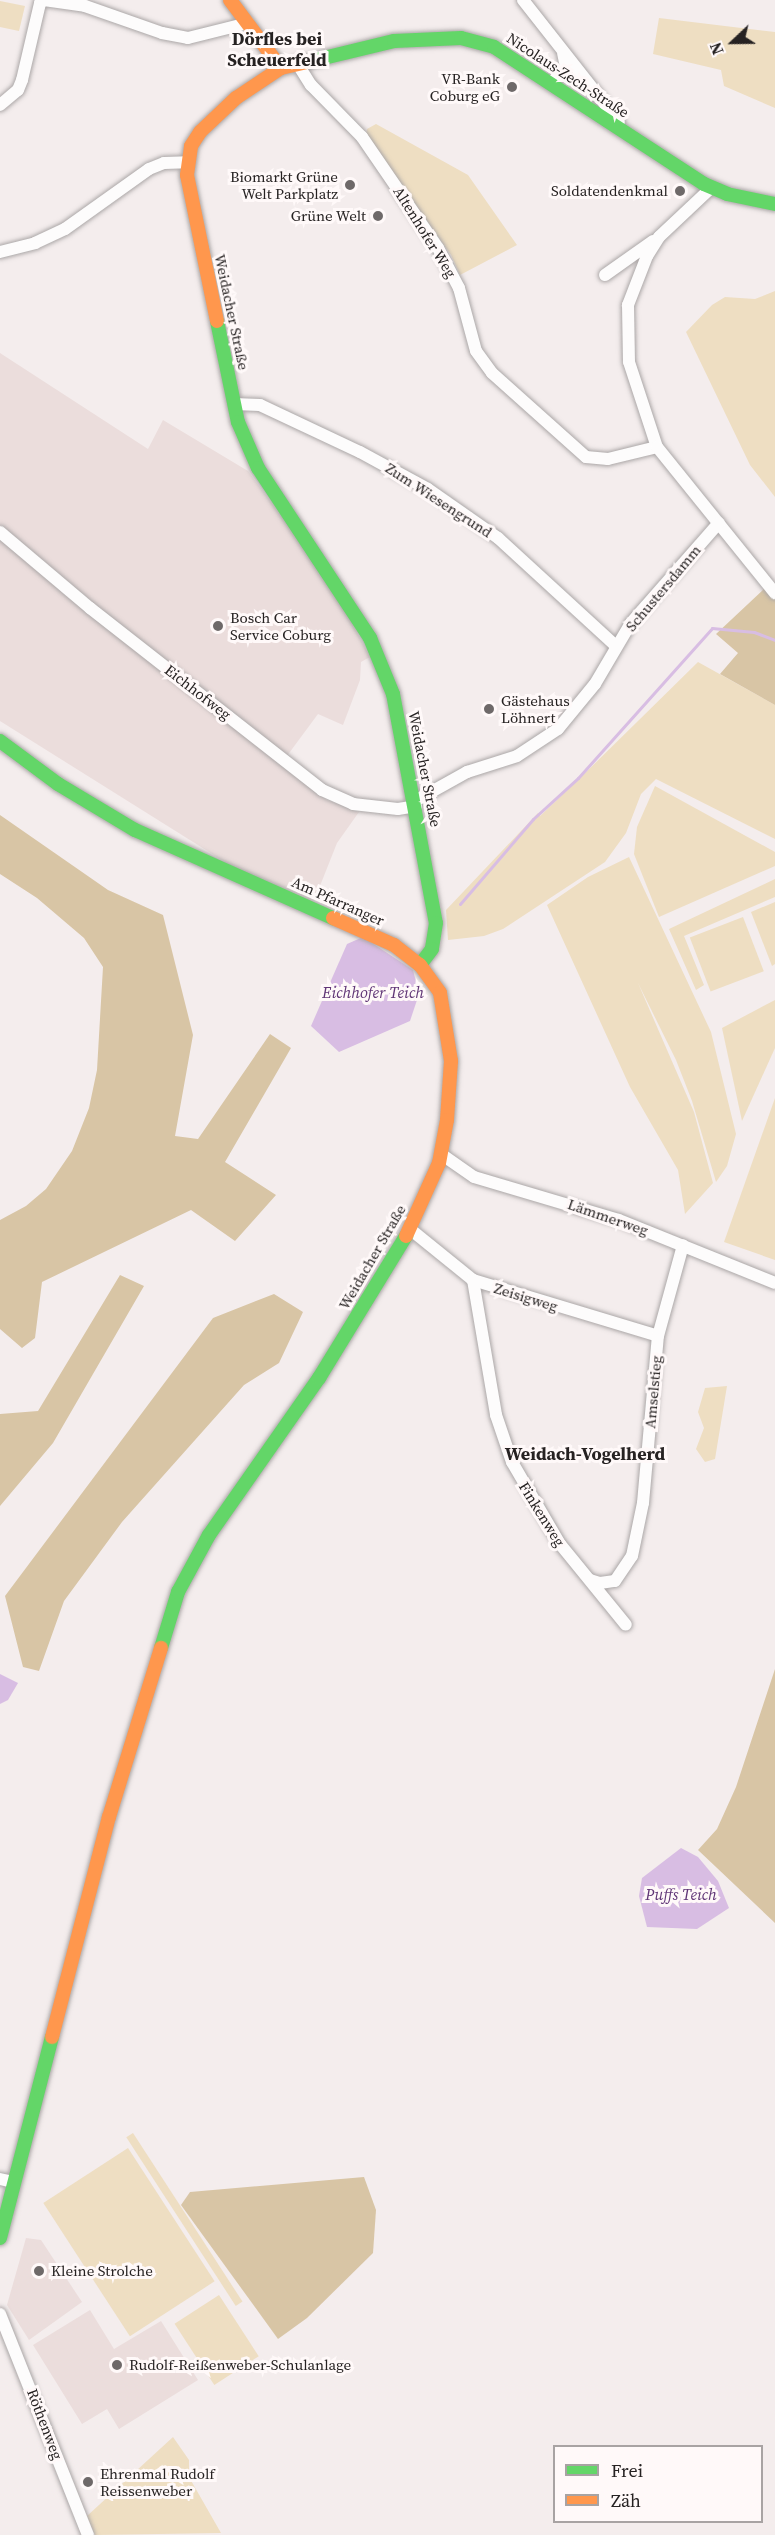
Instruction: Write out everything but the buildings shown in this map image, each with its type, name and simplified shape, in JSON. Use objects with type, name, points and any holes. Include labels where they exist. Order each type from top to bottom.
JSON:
[{"type":"main road","points":[[230,0],[282,68]]},
{"type":"main road","name":"Nicolaus-Zech-Straße","points":[[187,162],[191,146],[212,120],[282,68],[394,40],[443,36],[494,47],[552,82],[711,188],[775,204]]},
{"type":"main road","name":"Weidacher Straße","points":[[0,2238],[7,2180],[39,2089],[109,1816],[148,1680],[178,1593],[215,1525],[315,1383],[410,1229],[441,1154],[450,1086],[449,1033],[440,993],[420,965],[432,949],[436,929],[401,725],[377,651],[352,607],[258,468],[234,404],[187,162]]},
{"type":"main road","name":"Am Pfarranger","points":[[0,741],[106,814],[238,876],[359,927],[394,945],[420,965]]},
{"type":"street","points":[[0,105],[18,90],[44,0],[85,6],[162,33],[188,38],[248,23]]},
{"type":"street","points":[[523,0],[628,133]]},
{"type":"street","points":[[538,0],[539,21]]},
{"type":"street","points":[[552,82],[567,66],[561,49]]},
{"type":"street","name":"Altenhofer Weg","points":[[297,63],[311,85],[362,137],[438,248],[459,288],[476,351],[492,373],[585,457],[608,459],[657,447]]},
{"type":"street","points":[[0,252],[35,243],[64,229],[149,169],[164,163],[187,162]]},
{"type":"street","points":[[605,275],[659,237],[711,188]]},
{"type":"street","points":[[659,237],[635,280],[626,321],[629,362],[657,447],[775,593]]},
{"type":"street","name":"Zum Wiesengrund","points":[[234,404],[260,405],[360,452],[428,489],[498,538],[616,646]]},
{"type":"street","name":"Schustersdamm","points":[[416,804],[448,781],[534,747],[558,729],[595,684],[631,623],[719,523]]},
{"type":"street","name":"Eichhofweg","points":[[0,532],[90,608],[322,790],[353,804],[379,808],[416,804]]},
{"type":"street","name":"Lämmerweg","points":[[441,1154],[474,1177],[574,1205],[683,1245],[775,1284]]},
{"type":"street","name":"Zeisigweg","points":[[410,1229],[473,1280],[658,1336]]},
{"type":"street","name":"Amselstieg","points":[[590,1580],[600,1583],[615,1581],[632,1556],[643,1503],[658,1336],[683,1245]]},
{"type":"street","name":"Finkenweg","points":[[473,1280],[505,1446],[543,1519],[626,1625]]},
{"type":"street","name":"Röthenweg","points":[[0,2314],[10,2330],[88,2535]]},
{"type":"shaded area","points":[[0,1],[25,6],[19,31],[0,27]]},
{"type":"shaded area","points":[[659,18],[775,32],[775,108],[724,86],[721,70],[653,54]]},
{"type":"shaded area","points":[[376,124],[468,175],[517,245],[460,275],[451,255],[366,134],[367,129]]},
{"type":"shaded area","points":[[775,291],[775,497],[750,465],[686,332],[712,305],[725,297],[755,299]]},
{"type":"shaded area","points":[[0,353],[148,449],[163,420],[248,471],[330,583],[370,657],[361,662],[360,680],[343,725],[318,714],[281,764],[327,800],[359,812],[337,843],[314,901],[233,867],[0,721]]},
{"type":"shaded area","points":[[765,588],[775,599],[775,705],[720,674],[738,653],[716,634]]},
{"type":"shaded area","points":[[698,662],[775,705],[775,839],[656,779],[641,794],[626,833],[605,862],[503,929],[484,936],[448,940],[446,910],[538,813],[540,816]]},
{"type":"shaded area","points":[[655,786],[775,852],[775,866],[659,917],[634,854],[637,827]]},
{"type":"shaded area","points":[[0,815],[108,890],[163,915],[193,1035],[175,1136],[198,1139],[270,1034],[291,1048],[225,1162],[276,1195],[235,1241],[191,1210],[42,1282],[35,1338],[22,1348],[0,1329],[0,1220],[26,1206],[46,1189],[72,1151],[89,1108],[97,1070],[103,967],[84,938],[37,898],[0,874]]},
{"type":"shaded area","points":[[629,857],[711,1032],[736,1134],[727,1166],[716,1182],[692,1101],[676,1060],[638,983],[694,1112],[713,1183],[685,1214],[678,1170],[630,1087],[547,905],[588,877]]},
{"type":"shaded area","points":[[775,879],[775,897],[684,936],[704,985],[696,990],[669,929]]},
{"type":"shaded area","points":[[775,902],[775,964],[772,966],[751,912]]},
{"type":"shaded area","points":[[743,917],[764,971],[711,992],[690,937]]},
{"type":"shaded area","points":[[775,1000],[775,1048],[742,1121],[722,1028]]},
{"type":"shaded area","points":[[775,1098],[775,1260],[724,1242]]},
{"type":"shaded area","points":[[120,1275],[144,1286],[53,1443],[0,1506],[0,1414],[38,1411]]},
{"type":"shaded area","points":[[274,1294],[303,1312],[279,1363],[244,1385],[122,1522],[64,1601],[39,1671],[23,1667],[5,1596],[213,1318]]},
{"type":"shaded area","points":[[727,1386],[715,1459],[705,1462],[696,1449],[704,1428],[698,1412],[705,1388]]},
{"type":"shaded area","points":[[775,1669],[775,1923],[698,1850],[717,1829],[736,1787]]},
{"type":"shaded area","points":[[133,2133],[242,2302],[236,2306],[126,2137]]},
{"type":"shaded area","points":[[128,2148],[215,2281],[130,2336],[43,2203]]},
{"type":"shaded area","points":[[364,2177],[376,2210],[373,2253],[307,2318],[278,2339],[181,2205],[190,2192]]},
{"type":"shaded area","name":"Kleine Strolche","points":[[26,2238],[41,2240],[82,2302],[29,2340],[7,2305]]},
{"type":"shaded area","points":[[219,2295],[259,2356],[214,2385],[175,2324]]},
{"type":"shaded area","name":"Rudolf-Reißenweber-Schulanlage","points":[[90,2310],[114,2349],[161,2321],[198,2380],[119,2429],[107,2409],[82,2424],[33,2345]]},
{"type":"shaded area","points":[[173,2437],[189,2460],[189,2477],[221,2533],[95,2535],[87,2516]]},
{"type":"water","name":"Eichhofer Teich","points":[[363,937],[413,970],[419,994],[410,1021],[339,1052],[311,1026],[347,944]]},
{"type":"water","points":[[0,1674],[18,1683],[8,1700],[0,1704]]},
{"type":"water","name":"Puffs Teich","points":[[681,1848],[698,1857],[718,1881],[729,1908],[697,1929],[647,1927],[639,1896],[642,1878]]},
{"type":"waterway","points":[[460,904],[533,819],[578,778],[712,628],[754,632],[775,640]]},
{"type":"traffic: fast","points":[[307,62],[394,41],[461,38],[494,47],[704,184],[727,194],[775,204]]},
{"type":"traffic: fast","points":[[217,321],[238,422],[258,468],[370,638],[393,694],[436,923],[432,949],[420,965]]},
{"type":"traffic: fast","points":[[0,741],[58,784],[135,830],[333,918]]},
{"type":"traffic: fast","points":[[161,1648],[178,1592],[209,1535],[319,1378],[406,1236]]},
{"type":"traffic: fast","points":[[0,2238],[52,2037]]},
{"type":"traffic: slow","points":[[230,0],[281,68]]},
{"type":"traffic: slow","points":[[217,321],[187,175],[191,146],[200,132],[236,98],[281,68],[307,62]]},
{"type":"traffic: slow","points":[[333,918],[394,945],[420,965],[440,993],[451,1061],[447,1120],[439,1163],[406,1236]]},
{"type":"traffic: slow","points":[[52,2037],[109,1817],[161,1648]]},
{"type":"place","name":"VR-Bank Coburg eG","points":[[512,87]]},
{"type":"place","name":"Biomarkt Grüne Welt Parkplatz","points":[[350,185]]},
{"type":"place","name":"Soldatendenkmal","points":[[680,191]]},
{"type":"place","name":"Grüne Welt","points":[[378,216]]},
{"type":"place","name":"Bosch Car Service Coburg","points":[[218,626]]},
{"type":"place","name":"Gästehaus Löhnert","points":[[489,709]]},
{"type":"place","name":"Kleine Strolche","points":[[39,2271]]},
{"type":"place","name":"Rudolf-Reißenweber-Schulanlage","points":[[117,2365]]},
{"type":"place","name":"Ehrenmal Rudolf Reissenweber","points":[[88,2482]]},
{"type":"district","name":"Dörfles bei Scheuerfeld","points":[[277,50]]},
{"type":"district","name":"Weidach-Vogelherd","points":[[585,1454]]}]
